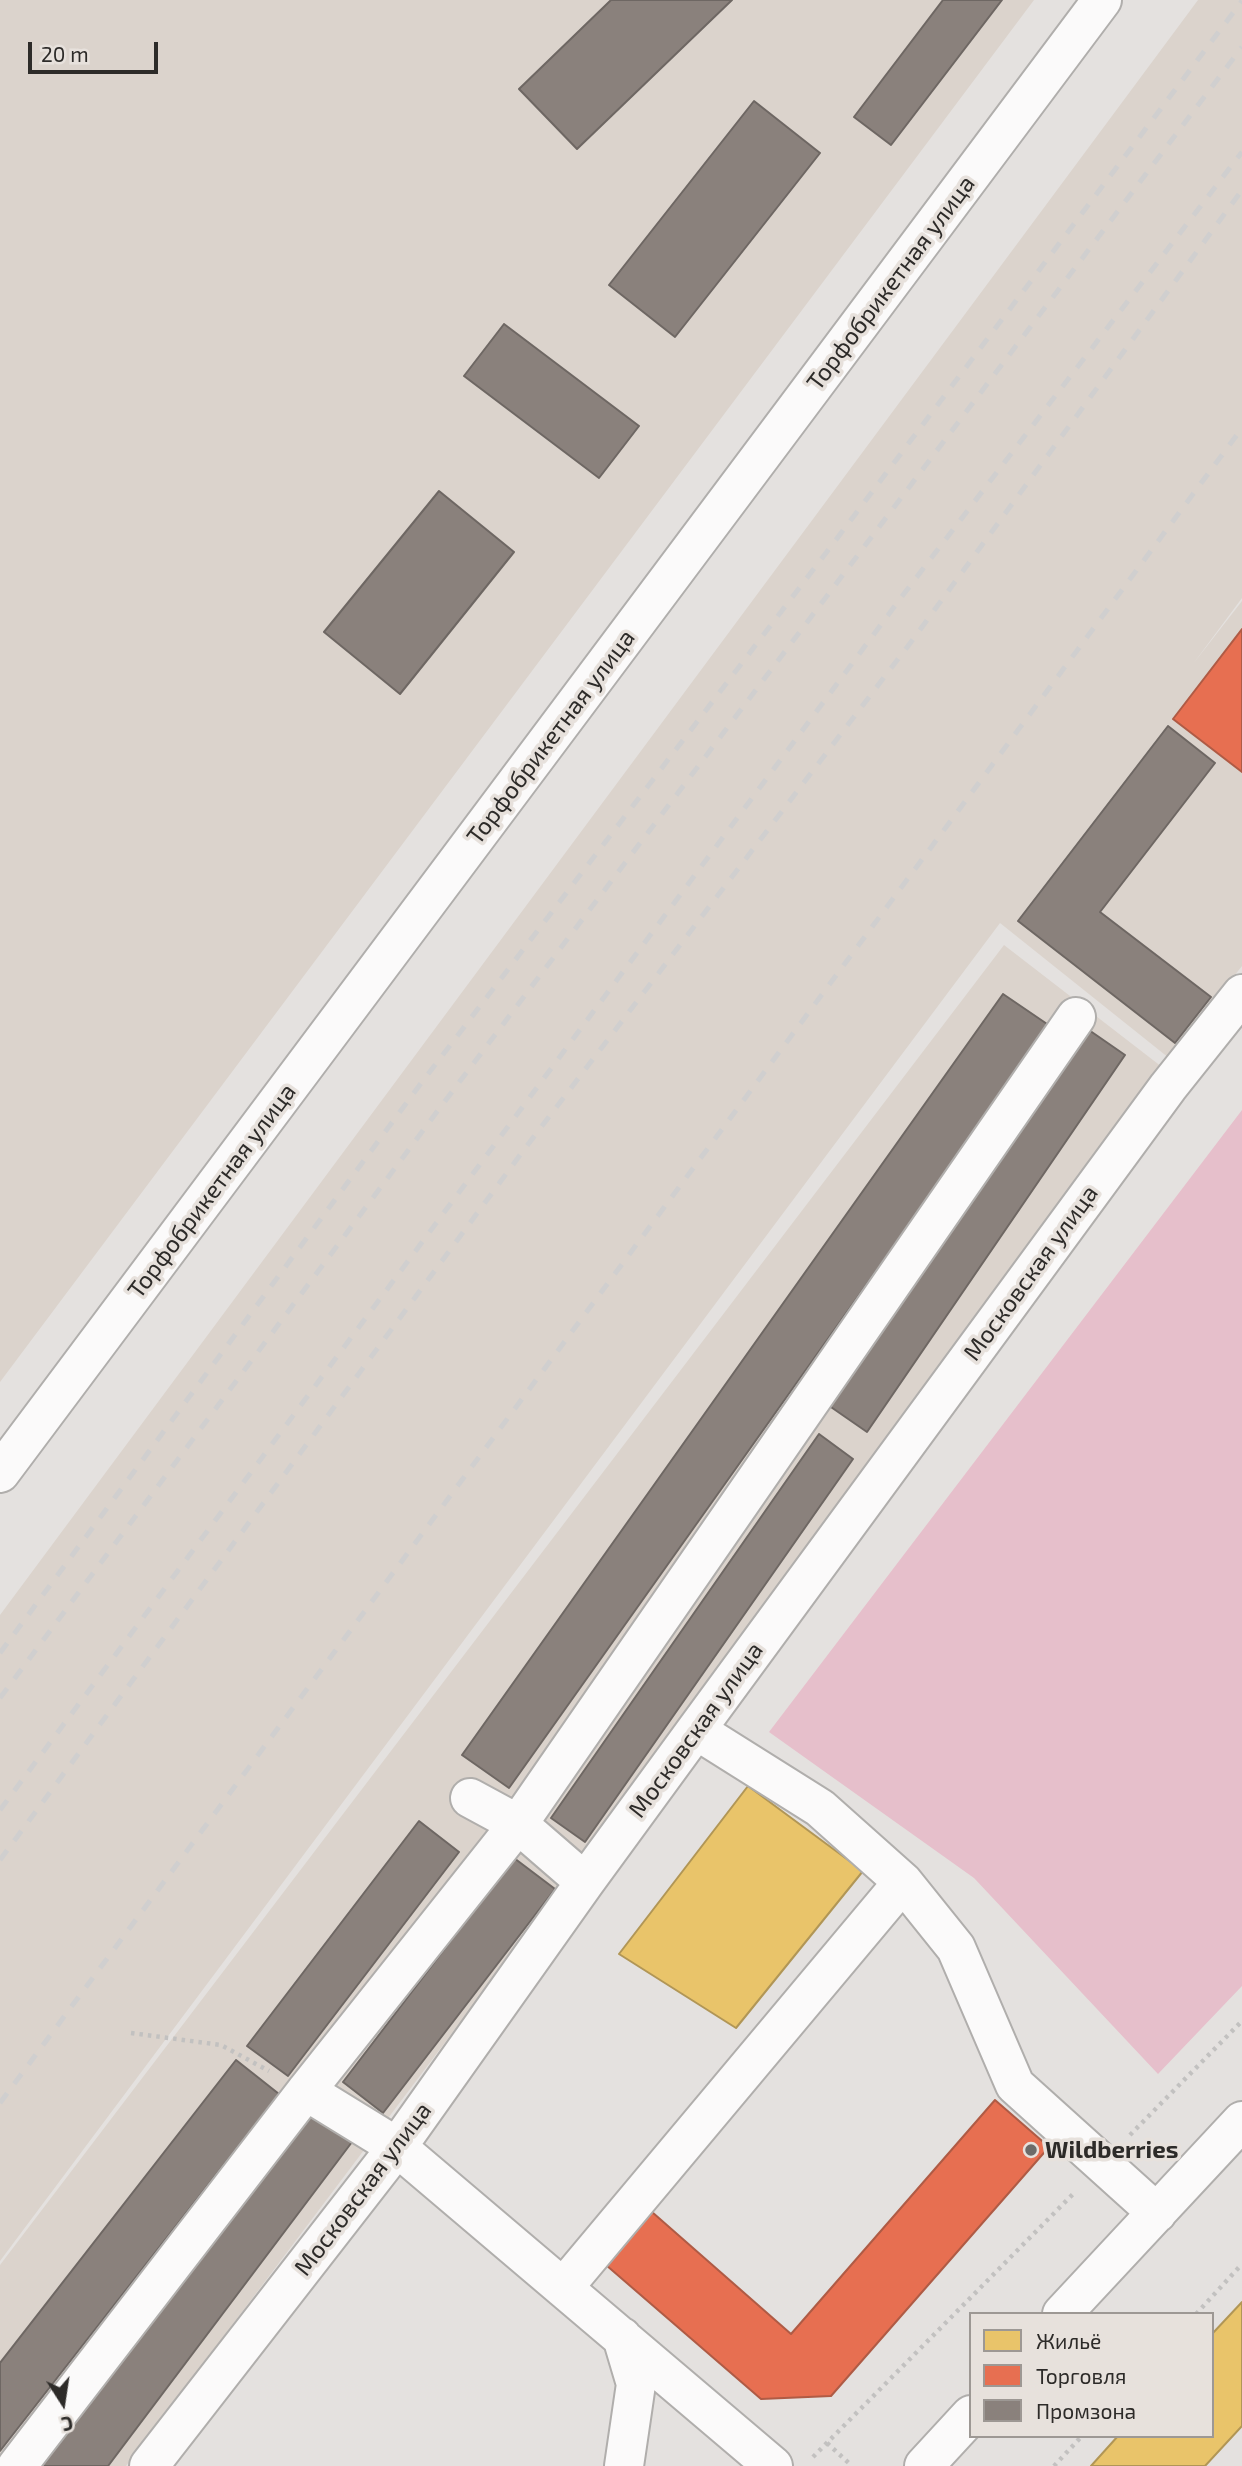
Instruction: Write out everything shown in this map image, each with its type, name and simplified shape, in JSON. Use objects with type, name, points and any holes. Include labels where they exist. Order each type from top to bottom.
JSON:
[{"type":"street","name":"Торфобрикетная улица","points":[[0,1473],[1102,0]]},
{"type":"street","name":"Московская улица","points":[[149,2466],[397,2147],[585,1882],[1167,1087],[1242,994]]},
{"type":"street","points":[[17,2466],[306,2091],[518,1825],[1076,1017]]},
{"type":"street","points":[[696,1730],[820,1808],[903,1882],[956,1948],[1014,2085],[1157,2213]]},
{"type":"street","points":[[470,1798],[518,1825],[585,1882]]},
{"type":"street","points":[[563,2288],[903,1882]]},
{"type":"street","points":[[306,2091],[397,2147],[773,2466]]},
{"type":"street","points":[[1064,2312],[1242,2122]]},
{"type":"street","points":[[622,2337],[636,2384],[624,2466]]},
{"type":"street","points":[[924,2466],[969,2416]]},
{"type":"path","points":[[805,2466],[1242,2021]]},
{"type":"path","points":[[131,2034],[221,2045],[306,2091]]},
{"type":"path","points":[[1198,2312],[1242,2264]]},
{"type":"path","points":[[1054,2466],[1080,2438]]},
{"type":"path","points":[[827,2443],[852,2466]]},
{"type":"shaded area","points":[[0,0],[1034,0],[0,1382]]},
{"type":"shaded area","points":[[1198,0],[1242,0],[1242,598],[1193,664],[1242,601],[1242,966],[1169,1058],[1000,923],[0,2261],[0,1615]]},
{"type":"shaded area","points":[[1004,945],[1162,1067],[587,1854],[126,2466],[0,2466],[0,2265]]},
{"type":"shaded area","points":[[1242,1110],[1242,1986],[1158,2074],[974,1878],[769,1732]]},
{"type":"building: Жильё","points":[[748,1786],[863,1871],[736,2028],[619,1954]]},
{"type":"building: Жильё","points":[[1242,2302],[1242,2426],[1205,2466],[1091,2466],[1116,2438],[1214,2438],[1214,2332]]},
{"type":"building: Торговля","points":[[1242,629],[1242,772],[1173,719]]},
{"type":"building: Торговля","points":[[995,2100],[1049,2147],[831,2396],[761,2399],[606,2265],[652,2212],[791,2334]]},
{"type":"building: Промзона","points":[[611,0],[732,0],[577,149],[519,89]]},
{"type":"building: Промзона","points":[[943,0],[1002,0],[891,145],[854,117]]},
{"type":"building: Промзона","points":[[754,101],[820,153],[675,337],[609,285]]},
{"type":"building: Промзона","points":[[504,324],[639,426],[599,478],[464,376]]},
{"type":"building: Промзона","points":[[439,491],[514,552],[400,694],[324,632]]},
{"type":"building: Промзона","points":[[1168,726],[1215,763],[1100,912],[1211,997],[1175,1043],[1018,921]]},
{"type":"building: Промзона","points":[[1003,994],[1050,1026],[509,1788],[462,1755]]},
{"type":"building: Промзона","points":[[1086,1028],[1125,1055],[867,1432],[828,1405]]},
{"type":"building: Промзона","points":[[819,1434],[853,1459],[585,1842],[551,1818]]},
{"type":"building: Промзона","points":[[419,1821],[459,1852],[288,2076],[247,2046]]},
{"type":"building: Промзона","points":[[514,1858],[555,1889],[383,2113],[343,2082]]},
{"type":"building: Промзона","points":[[236,2060],[279,2094],[0,2451],[0,2363]]},
{"type":"building: Промзона","points":[[311,2105],[355,2138],[108,2466],[39,2466]]},
{"type":"railway","points":[[0,1653],[419,1086],[829,549],[1242,1]]},
{"type":"railway","points":[[0,1698],[442,1105],[1242,47]]},
{"type":"railway","points":[[0,1810],[903,595],[1242,152]]},
{"type":"railway","points":[[0,1860],[526,1147],[911,642],[1242,190]]},
{"type":"railway","points":[[0,2103],[1242,428]]},
{"type":"place","name":"Wildberries","points":[[1031,2150]]}]
